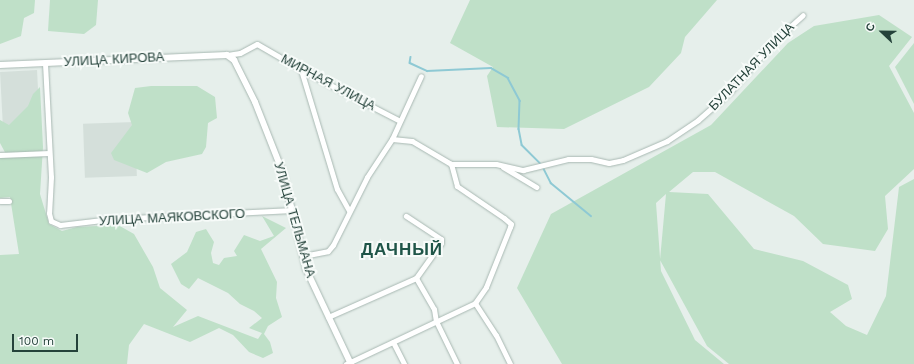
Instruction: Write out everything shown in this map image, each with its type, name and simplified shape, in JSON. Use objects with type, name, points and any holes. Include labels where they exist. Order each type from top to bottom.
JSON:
[{"type":"street","name":"БУЛАТНАЯ УЛИЦА","points":[[451,164],[496,164],[523,170],[568,159],[590,159],[609,163],[623,160],[667,141],[698,120],[730,92],[773,42],[803,15]]},
{"type":"street","name":"МИРНАЯ УЛИЦА","points":[[227,55],[240,53],[257,44],[301,70],[400,121]]},
{"type":"street","name":"УЛИЦА КИРОВА","points":[[0,65],[227,55]]},
{"type":"street","name":"УЛИЦА ТЕЛЬМАНА","points":[[227,55],[234,60],[255,102],[283,173],[306,269],[349,363]]},
{"type":"street","points":[[0,155],[49,153],[45,63]]},
{"type":"street","points":[[301,70],[337,188],[349,211]]},
{"type":"street","points":[[303,256],[328,251],[339,236],[349,211],[380,153],[392,139],[421,76]]},
{"type":"street","points":[[349,363],[475,303],[486,287],[511,224],[457,186],[451,164],[412,141],[392,139]]},
{"type":"street","name":"УЛИЦА МАЯКОВСКОГО","points":[[49,153],[51,177],[49,213],[51,221],[60,225],[111,219],[292,210]]},
{"type":"street","points":[[496,164],[536,187]]},
{"type":"street","points":[[0,201],[8,201]]},
{"type":"street","points":[[328,317],[416,278],[441,243],[441,239],[406,216]]},
{"type":"street","points":[[416,278],[434,309],[436,321],[458,364]]},
{"type":"street","points":[[475,303],[496,335],[510,364]]},
{"type":"street","points":[[393,342],[404,364]]},
{"type":"shaded area","points":[[37,70],[41,146],[4,148],[0,72]]},
{"type":"shaded area","points":[[135,122],[137,176],[85,178],[83,124]]},
{"type":"green space","points":[[0,0],[35,0],[34,13],[24,18],[21,36],[0,44]]},
{"type":"green space","points":[[50,0],[98,0],[96,25],[84,34],[48,31]]},
{"type":"green space","points":[[470,0],[717,0],[685,37],[681,53],[649,87],[564,129],[497,127],[487,76],[493,67],[450,43]]},
{"type":"green space","points":[[879,15],[912,37],[889,66],[914,113],[914,169],[885,196],[888,229],[875,251],[823,244],[794,216],[715,172],[693,172],[669,192],[708,194],[754,249],[803,261],[848,285],[852,299],[830,312],[846,326],[867,335],[886,296],[899,187],[914,179],[914,364],[729,364],[707,346],[660,260],[661,271],[695,340],[724,364],[562,364],[517,288],[551,214],[711,125],[788,43],[814,26]],"holes":[[[666,194],[660,259],[656,203]]]},
{"type":"green space","points":[[914,43],[914,104],[895,67]]},
{"type":"green space","points":[[151,86],[197,86],[215,97],[217,118],[208,123],[206,147],[202,154],[166,162],[147,173],[114,160],[111,153],[132,125],[128,113],[135,88]]},
{"type":"green space","points":[[40,87],[43,147],[40,194],[49,224],[62,231],[77,227],[118,225],[134,234],[153,267],[160,288],[187,310],[173,327],[198,316],[258,339],[262,333],[249,328],[262,318],[254,311],[240,304],[228,293],[198,278],[189,289],[181,284],[171,264],[187,252],[196,232],[206,229],[214,242],[211,253],[213,263],[219,265],[224,258],[237,256],[234,251],[244,235],[260,241],[274,236],[262,216],[286,228],[261,249],[277,282],[276,298],[282,317],[268,326],[264,334],[270,342],[273,353],[263,358],[249,352],[233,335],[219,328],[190,342],[144,324],[129,345],[127,364],[0,364],[0,255],[19,254],[10,197],[0,198],[0,157],[7,156],[0,143],[0,120],[9,125],[28,106],[33,94]]},
{"type":"waterway","points":[[411,57],[410,63],[427,71],[491,68],[508,78],[520,101],[519,129],[522,145],[541,164]]},
{"type":"waterway","points":[[543,167],[551,183],[591,216]]},
{"type":"district","name":"ДАЧНЫЙ","points":[[402,250]]}]
